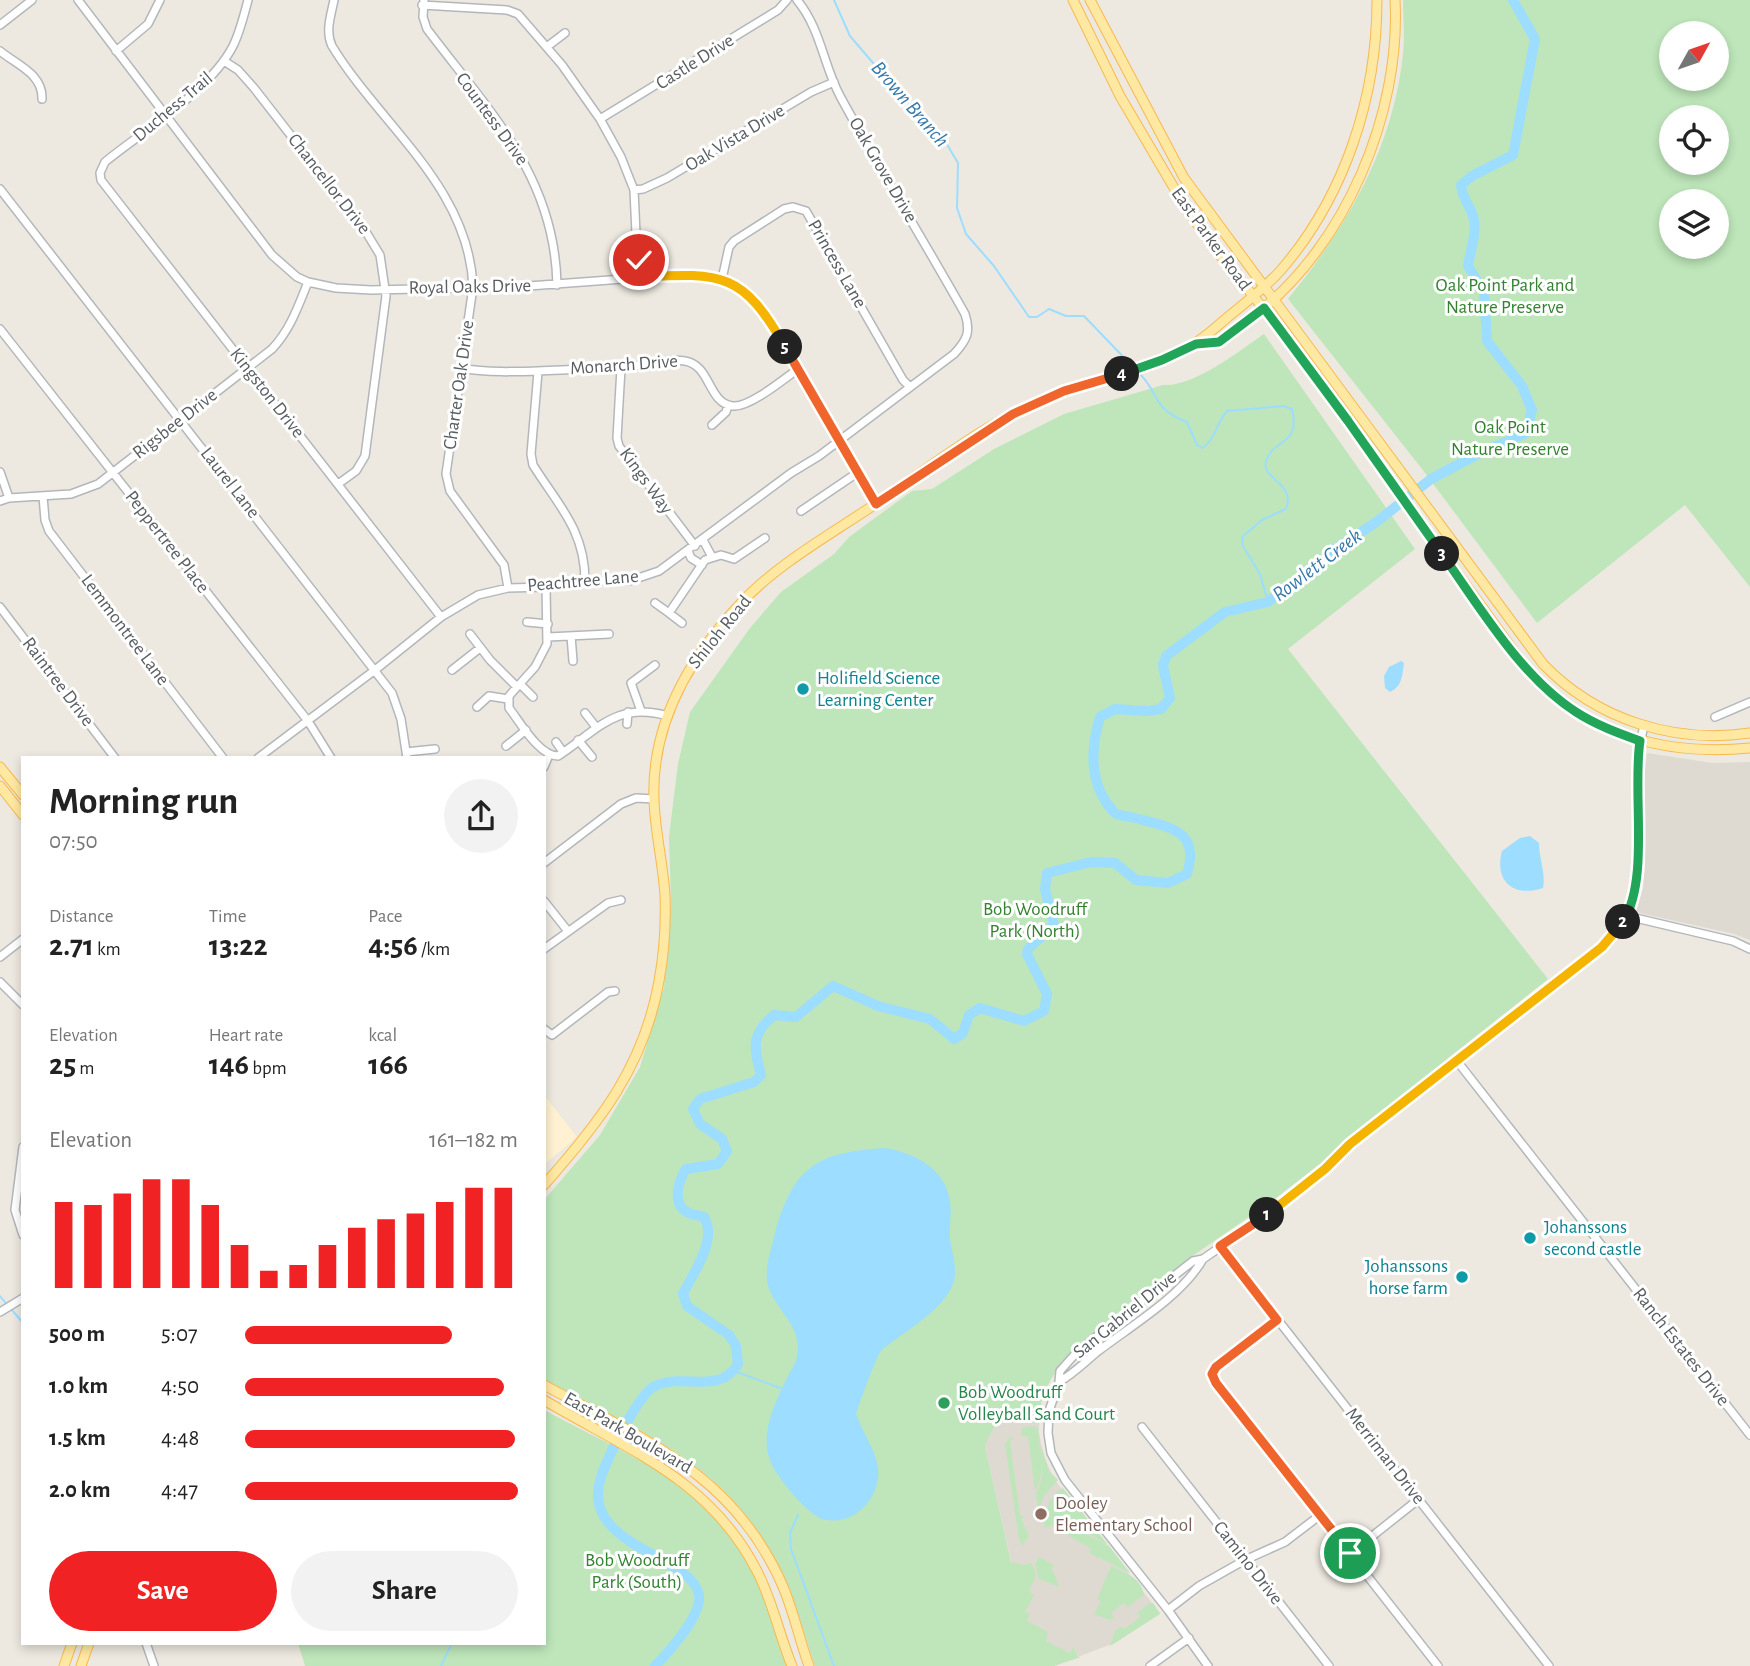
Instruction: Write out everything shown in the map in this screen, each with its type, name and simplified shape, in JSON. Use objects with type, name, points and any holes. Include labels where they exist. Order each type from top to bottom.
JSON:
[{"type":"main road","name":"East Parker Road","points":[[1073,0],[1140,131],[1193,219],[1264,308],[1348,421],[1531,675],[1567,705],[1604,728],[1640,741],[1697,750],[1750,748]]},
{"type":"main road","name":"East Parker Road","points":[[1090,0],[1184,178],[1359,412],[1526,645],[1560,682],[1610,712],[1644,726],[1705,736],[1750,733]]},
{"type":"main road","name":"Shiloh Road","points":[[546,1183],[592,1130],[621,1087],[651,1018],[663,954],[665,898],[654,799],[658,754],[668,716],[683,680],[702,649],[742,601],[815,545],[1002,421],[1064,391],[1148,365],[1196,344],[1280,272],[1317,220],[1346,162],[1358,130],[1370,83],[1377,31],[1377,0]]},
{"type":"main road","name":"Shiloh Road","points":[[1196,344],[1219,342],[1275,299],[1308,261],[1345,208],[1365,165],[1390,82],[1396,23],[1395,0]]},
{"type":"main road","points":[[1140,131],[1154,124]]},
{"type":"main road","points":[[1515,654],[1526,645]]},
{"type":"main road","points":[[1567,705],[1575,692]]},
{"type":"main road","points":[[0,767],[21,793]]},
{"type":"main road","points":[[0,786],[21,812]]},
{"type":"main road","name":"East Park Boulevard","points":[[546,1386],[684,1463],[732,1505],[770,1561],[784,1589],[809,1666]]},
{"type":"main road","name":"East Park Boulevard","points":[[546,1402],[677,1477],[721,1517],[740,1542],[768,1594],[792,1666]]},
{"type":"main road","points":[[64,1666],[71,1645]]},
{"type":"main road","points":[[81,1666],[88,1645]]},
{"type":"street","points":[[0,25],[32,0]]},
{"type":"street","name":"Royal Oaks Drive","points":[[78,0],[272,255],[290,272],[307,282],[336,288],[557,285],[691,274],[722,279],[749,296],[761,308],[876,504]]},
{"type":"street","points":[[116,51],[148,24],[160,0]]},
{"type":"street","name":"Duchess Trail","points":[[102,166],[200,88],[224,61],[239,32],[248,0]]},
{"type":"street","name":"Charter Oak Drive","points":[[334,0],[329,27],[332,46],[446,195],[464,231],[473,287],[446,474],[448,484],[504,565],[508,587]]},
{"type":"street","name":"Castle Drive","points":[[600,119],[778,10],[787,0]]},
{"type":"street","name":"Oak Grove Drive","points":[[797,0],[811,18],[818,33],[834,82],[965,314],[969,324],[967,339]]},
{"type":"street","points":[[423,2],[507,10],[518,14],[548,46],[600,119],[621,157],[634,190],[638,277]]},
{"type":"street","name":"Countess Drive","points":[[423,2],[427,29],[516,148],[528,169],[542,201],[553,240],[557,285]]},
{"type":"street","points":[[548,46],[565,33]]},
{"type":"street","points":[[0,51],[31,73],[42,88],[42,99]]},
{"type":"street","name":"Chancellor Drive","points":[[224,61],[246,78],[369,235],[380,255],[385,288],[365,456],[356,471],[338,484]]},
{"type":"street","name":"Oak Vista Drive","points":[[634,190],[667,178],[811,92],[834,82]]},
{"type":"street","name":"Kingston Drive","points":[[102,166],[101,180],[441,617]]},
{"type":"street","name":"Laurel Lane","points":[[0,189],[392,693],[398,708],[407,755]]},
{"type":"street","name":"Princess Lane","points":[[722,279],[729,247],[734,241],[784,209],[793,207],[806,211],[903,380],[909,386]]},
{"type":"street","name":"Rigsbee Drive","points":[[0,501],[9,498],[56,497],[86,490],[113,473],[272,349],[284,336],[307,282]]},
{"type":"street","name":"Peppertree Place","points":[[0,328],[308,721],[330,756]]},
{"type":"street","name":"Peachtree Lane","points":[[261,756],[441,617],[478,595],[508,587],[547,587],[585,581],[629,581],[659,571],[954,354],[967,339]]},
{"type":"street","name":"Monarch Drive","points":[[460,368],[484,372],[538,372],[621,368],[681,360],[695,363],[708,379],[715,394],[728,405]]},
{"type":"street","name":"Kings Way","points":[[621,368],[617,438],[619,446],[692,549],[691,558],[706,561]]},
{"type":"street","points":[[712,425],[726,412],[728,405],[745,405],[798,369]]},
{"type":"street","points":[[538,372],[531,454],[533,465],[565,510],[577,534],[585,564],[585,581]]},
{"type":"street","points":[[0,472],[9,498]]},
{"type":"street","points":[[802,511],[857,473]]},
{"type":"street","name":"Lemmontree Lane","points":[[43,496],[49,531],[221,756]]},
{"type":"street","points":[[669,613],[706,561],[722,555],[734,559],[765,538]]},
{"type":"street","points":[[703,540],[706,561]]},
{"type":"street","points":[[547,587],[548,637],[538,663],[508,699],[509,708],[549,755],[558,756],[613,716],[640,711],[668,716]]},
{"type":"street","points":[[655,603],[682,623]]},
{"type":"street","name":"Raintree Drive","points":[[0,607],[113,756]]},
{"type":"street","points":[[527,622],[548,624]]},
{"type":"street","points":[[470,634],[480,648],[533,697]]},
{"type":"street","points":[[548,637],[609,634]]},
{"type":"street","points":[[571,636],[573,661]]},
{"type":"street","points":[[452,670],[480,648]]},
{"type":"street","points":[[640,711],[631,683],[655,665]]},
{"type":"street","points":[[477,707],[489,696],[508,699]]},
{"type":"street","points":[[1715,717],[1750,702]]},
{"type":"street","points":[[627,724],[628,712]]},
{"type":"street","points":[[585,713],[596,727]]},
{"type":"street","name":"San Gabriel Drive","points":[[1059,1382],[1069,1377],[1172,1294],[1198,1268],[1203,1259],[1280,1205],[1325,1169],[1350,1144],[1602,947],[1627,916],[1635,886],[1636,779],[1644,726]]},
{"type":"street","points":[[506,746],[526,730]]},
{"type":"street","points":[[578,740],[592,757]]},
{"type":"street","points":[[556,742],[564,752]]},
{"type":"street","points":[[407,755],[435,749]]},
{"type":"street","points":[[546,762],[549,755]]},
{"type":"street","points":[[546,861],[621,804],[636,798],[654,799]]},
{"type":"street","points":[[546,947],[608,902],[621,900]]},
{"type":"street","points":[[546,904],[567,930]]},
{"type":"street","points":[[1627,916],[1733,941],[1750,949]]},
{"type":"street","points":[[0,957],[21,941]]},
{"type":"street","points":[[0,982],[21,1003]]},
{"type":"street","points":[[546,1030],[552,1035],[608,992],[615,991]]},
{"type":"street","name":"Ranch Estates Drive","points":[[1457,1061],[1750,1434]]},
{"type":"street","points":[[21,1163],[15,1210],[21,1229]]},
{"type":"street","name":"Merriman Drive","points":[[1220,1246],[1549,1666]]},
{"type":"street","name":"San Gabriel Drive","points":[[1203,1259],[1193,1261],[1077,1352],[1060,1371],[1047,1423],[1055,1463],[1065,1480],[1208,1666]]},
{"type":"street","points":[[0,1312],[21,1299]]},
{"type":"street","points":[[1277,1320],[1216,1367],[1212,1374],[1216,1383],[1438,1666]]},
{"type":"street","name":"Camino Drive","points":[[1142,1427],[1329,1666]]},
{"type":"street","points":[[1350,1553],[1419,1499]]},
{"type":"street","points":[[1168,1611],[1199,1586],[1245,1560],[1285,1542],[1319,1516]]},
{"type":"street","points":[[1150,1666],[1189,1638]]},
{"type":"street","points":[[147,1645],[155,1666]]},
{"type":"shaded area","points":[[1647,753],[1713,763],[1750,762],[1750,940],[1635,912],[1643,889],[1645,863],[1643,788]]},
{"type":"shaded area","points":[[546,1098],[577,1137],[546,1163]]},
{"type":"shaded area","name":"Dooley Elementary School","points":[[1022,1408],[1040,1409],[1039,1432],[1043,1454],[1054,1479],[1160,1613],[1117,1642],[1054,1666],[1024,1618],[985,1447],[986,1439],[996,1427]]},
{"type":"green space","name":"Oak Point Park and Nature Preserve","points":[[1403,0],[1750,0],[1750,587],[1685,505],[1537,623],[1422,469],[1288,299],[1329,243],[1364,185],[1389,122],[1398,89],[1404,47]]},
{"type":"green space","name":"Bob Woodruff Park (North)","points":[[1264,334],[1415,549],[1288,649],[1548,979],[1349,1137],[1325,1160],[1272,1201],[1191,1257],[1071,1353],[1051,1379],[1040,1409],[1017,1410],[1004,1418],[994,1429],[985,1447],[1011,1562],[1023,1565],[1032,1563],[1036,1577],[1029,1591],[1034,1595],[1025,1612],[1030,1614],[1027,1621],[1048,1632],[1046,1641],[1070,1653],[1073,1647],[1078,1657],[1081,1657],[1054,1666],[815,1666],[793,1599],[776,1561],[754,1527],[730,1498],[704,1473],[675,1452],[613,1415],[546,1381],[546,1198],[600,1135],[640,1067],[664,987],[671,903],[669,836],[678,764],[690,712],[750,628],[781,592],[834,554],[849,537],[912,491],[932,489],[994,449],[1064,414],[1188,380],[1229,358]]},
{"type":"green space","name":"Bob Woodruff Park (South)","points":[[546,1411],[662,1474],[712,1515],[733,1541],[758,1582],[788,1666],[305,1666],[299,1645],[546,1645]]},
{"type":"green space","points":[[1034,1426],[1038,1429],[1041,1461],[1040,1477],[1035,1491],[1028,1436],[1021,1436],[1022,1428]]},
{"type":"green space","points":[[1010,1437],[1014,1439],[1010,1441],[1020,1516],[1025,1516],[1021,1519],[1029,1536],[1026,1541],[1023,1540],[1024,1546],[1019,1540],[1005,1444]]},
{"type":"green space","points":[[1041,1445],[1049,1471],[1058,1480],[1044,1496],[1038,1511],[1036,1493],[1042,1478]]},
{"type":"green space","points":[[1063,1488],[1108,1545],[1070,1526],[1062,1524],[1045,1528],[1049,1504],[1054,1495]]},
{"type":"green space","points":[[1054,1527],[1072,1527],[1109,1546],[1130,1573],[1089,1553],[1091,1549]]},
{"type":"green space","points":[[1039,1557],[1054,1565],[1051,1570],[1059,1587],[1039,1579],[1035,1564]]},
{"type":"green space","points":[[1111,1566],[1136,1580],[1144,1595],[1128,1607],[1124,1603],[1111,1613],[1114,1618],[1109,1620],[1094,1614],[1101,1602],[1097,1599]]},
{"type":"green space","points":[[1153,1603],[1160,1614],[1110,1646],[1115,1631],[1120,1627],[1124,1629],[1140,1617],[1138,1612]]},
{"type":"water","points":[[1401,661],[1404,663],[1401,680],[1390,692],[1385,688],[1384,676],[1389,667]]},
{"type":"water","points":[[1530,836],[1539,843],[1543,888],[1523,891],[1515,889],[1504,879],[1500,862],[1502,851],[1520,838]]},
{"type":"water","points":[[885,1148],[917,1158],[935,1171],[947,1189],[951,1210],[950,1239],[955,1268],[954,1280],[939,1304],[882,1350],[876,1360],[856,1414],[874,1454],[878,1479],[863,1508],[854,1515],[833,1521],[816,1516],[801,1503],[776,1471],[768,1454],[769,1421],[795,1362],[798,1346],[793,1329],[769,1289],[768,1263],[789,1195],[798,1180],[810,1168],[840,1154]]},
{"type":"waterway","name":"Brown Branch","points":[[834,0],[850,36],[909,105],[942,136],[958,163],[957,208],[966,234],[994,266],[1029,317],[1037,317],[1049,309],[1066,316],[1084,316],[1133,367]]},
{"type":"waterway","name":"Rowlett Creek","points":[[655,1666],[690,1623],[699,1603],[699,1595],[692,1581],[678,1569],[620,1534],[606,1519],[598,1500],[601,1477],[610,1455],[632,1413],[648,1391],[666,1382],[721,1379],[730,1374],[738,1364],[736,1346],[729,1335],[687,1306],[683,1294],[706,1246],[708,1226],[704,1217],[682,1208],[678,1197],[679,1185],[686,1169],[718,1164],[727,1151],[722,1139],[700,1124],[693,1109],[700,1099],[754,1082],[761,1075],[756,1049],[757,1036],[766,1022],[774,1015],[796,1017],[833,986],[878,1006],[930,1019],[954,1039],[963,1033],[969,1015],[980,1008],[1024,1021],[1044,1011],[1047,994],[1027,954],[1028,949],[1054,925],[1045,889],[1047,873],[1091,862],[1115,863],[1136,880],[1168,883],[1187,874],[1190,859],[1189,847],[1178,832],[1119,815],[1108,805],[1097,785],[1093,762],[1100,717],[1115,709],[1161,709],[1170,698],[1163,666],[1166,656],[1225,612],[1268,602],[1431,479],[1526,433],[1532,410],[1522,386],[1487,341],[1484,292],[1468,266],[1474,222],[1461,185],[1472,176],[1513,155],[1535,39],[1513,0]]},
{"type":"waterway","name":"Brown Branch","points":[[1137,371],[1150,386],[1161,406],[1187,422],[1197,445],[1202,448],[1210,441],[1227,411],[1283,406],[1292,409],[1293,430],[1290,436],[1269,454],[1266,461],[1268,473],[1286,493],[1286,509],[1262,520],[1242,537],[1243,546],[1260,574],[1268,602]]},
{"type":"waterway","points":[[0,1296],[8,1306]]},
{"type":"waterway","points":[[12,1310],[21,1321]]},
{"type":"waterway","points":[[734,1371],[783,1389]]},
{"type":"waterway","points":[[798,1515],[790,1533],[791,1549],[834,1666]]},
{"type":"waterway","points":[[441,1666],[451,1645]]},
{"type":"place","name":"Holifield Science Learning Center","points":[[803,689]]},
{"type":"place","name":"Johanssons second castle","points":[[1530,1238]]},
{"type":"place","name":"Johanssons horse farm","points":[[1462,1277]]},
{"type":"place","name":"Bob Woodruff Volleyball Sand Court","points":[[944,1403]]},
{"type":"place","name":"Dooley Elementary School","points":[[1041,1514]]},
{"type":"route","points":[[639,260],[638,277],[708,275],[736,286],[761,308],[773,324],[819,409],[876,504],[1013,414],[1064,391],[1148,365],[1196,344],[1219,342],[1264,308],[1531,675],[1575,712],[1604,728],[1640,741],[1636,764],[1635,886],[1627,916],[1614,935],[1350,1144],[1306,1184],[1257,1222],[1220,1246],[1277,1320],[1216,1367],[1212,1374],[1213,1379],[1350,1553]]},
{"type":"park label","name":"Oak Point Nature Preserve","points":[[1510,438]]}]
